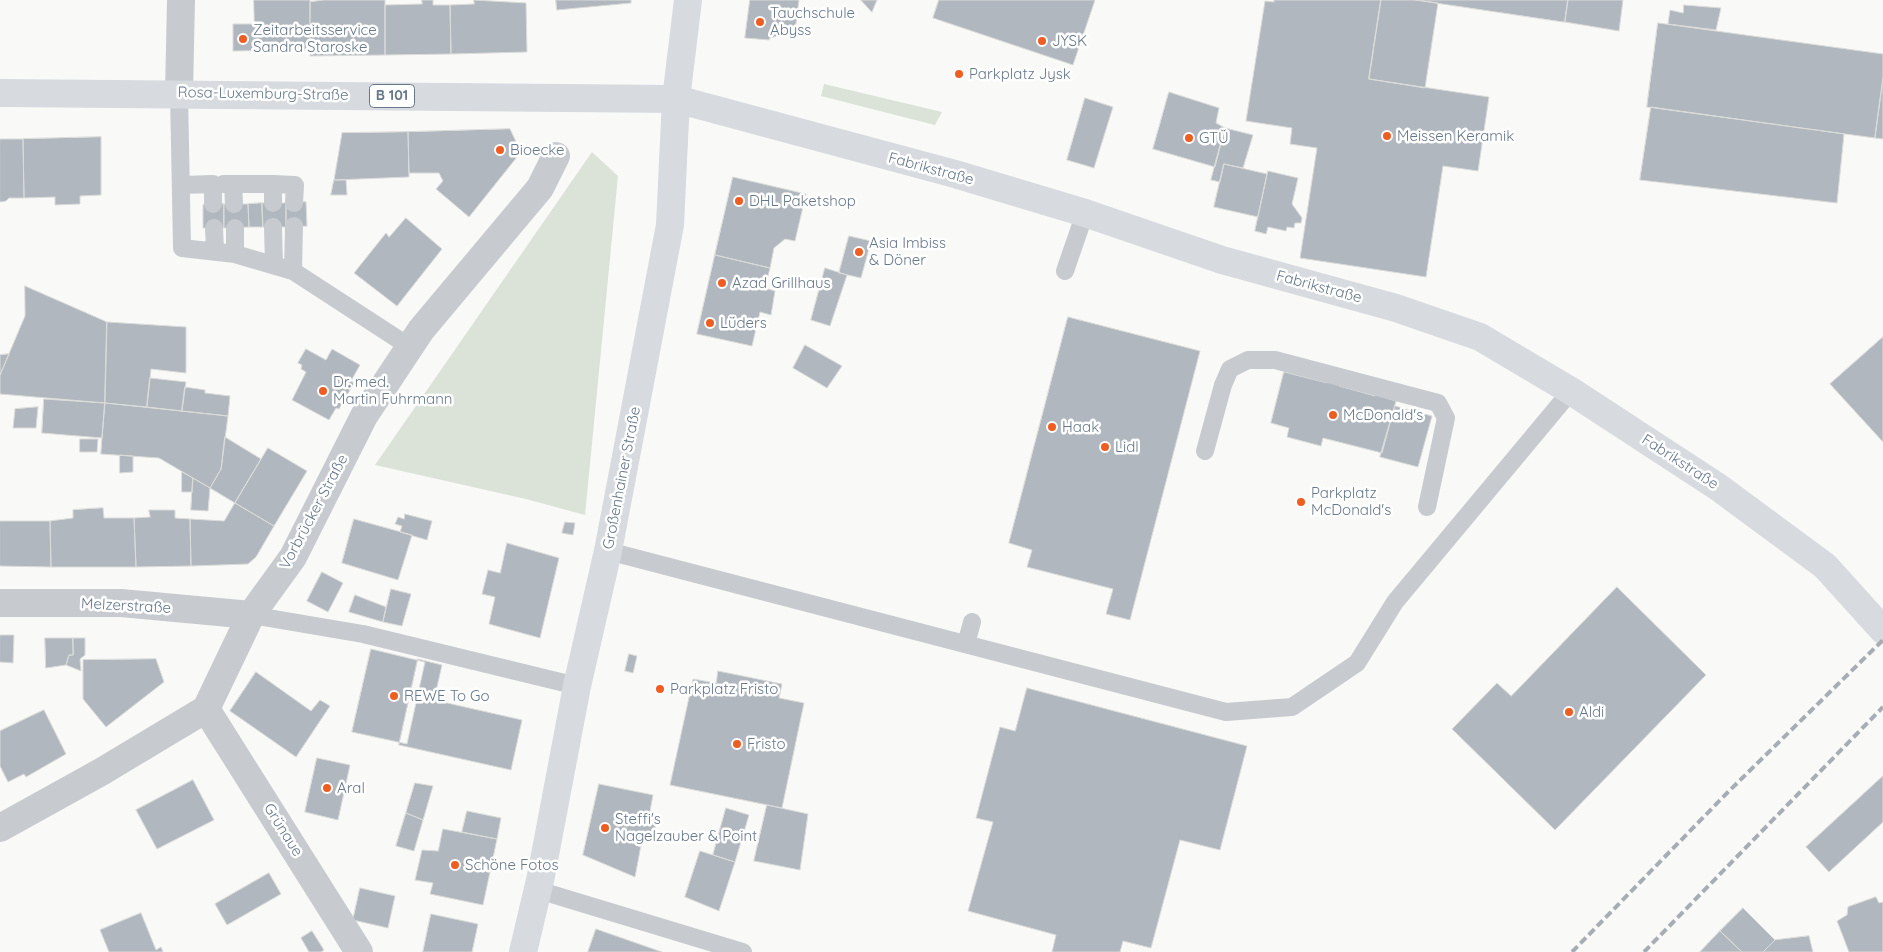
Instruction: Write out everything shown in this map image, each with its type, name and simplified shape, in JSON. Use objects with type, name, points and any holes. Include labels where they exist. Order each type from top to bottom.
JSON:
[{"type":"main road","name":"Großenhainer Straße","points":[[523,952],[538,890],[577,686],[608,551],[670,225],[676,100],[688,0]]},
{"type":"main road","name":"Rosa-Luxemburg-Straße","points":[[0,93],[178,93],[676,100]]},
{"type":"main road","name":"Fabrikstraße","points":[[676,100],[955,174],[1085,213],[1222,260],[1396,308],[1480,337],[1571,391],[1718,486],[1825,566],[1883,630]]},
{"type":"street","points":[[178,93],[181,0]]},
{"type":"street","name":"Vorbrücker Straße","points":[[206,708],[251,615],[293,556],[364,416],[421,330],[540,188],[556,156]]},
{"type":"street","name":"Melzerstraße","points":[[0,603],[121,603],[251,615]]},
{"type":"street","points":[[0,828],[101,772],[206,708]]},
{"type":"street","name":"Grünaue","points":[[206,708],[359,952]]},
{"type":"lane","points":[[178,93],[182,248],[215,250],[293,270],[410,347]]},
{"type":"lane","points":[[213,184],[213,204]]},
{"type":"lane","points":[[234,184],[234,204]]},
{"type":"lane","points":[[273,184],[273,203]]},
{"type":"lane","points":[[181,185],[295,185],[294,203]]},
{"type":"lane","points":[[1065,271],[1085,213]]},
{"type":"lane","points":[[293,270],[294,226]]},
{"type":"lane","points":[[273,227],[274,265]]},
{"type":"lane","points":[[214,228],[215,250]]},
{"type":"lane","points":[[235,228],[235,254]]},
{"type":"lane","points":[[1205,451],[1223,386],[1230,368],[1248,360],[1275,360],[1438,403],[1446,418],[1427,507]]},
{"type":"lane","points":[[608,551],[1226,712],[1292,707],[1356,663],[1395,602],[1571,391]]},
{"type":"lane","points":[[251,615],[363,634],[577,686]]},
{"type":"lane","points":[[966,644],[972,622]]},
{"type":"lane","points":[[538,890],[743,952]]},
{"type":"shaded area","points":[[824,84],[942,112],[935,125],[821,96]]},
{"type":"shaded area","points":[[592,152],[618,176],[585,515],[526,499],[375,465]]},
{"type":"building","points":[[254,0],[310,0],[310,50],[233,51],[233,24],[254,24]]},
{"type":"building","points":[[324,0],[385,0],[385,55],[310,56],[310,2]]},
{"type":"building","points":[[422,0],[433,0],[433,5],[450,5],[451,54],[385,55],[385,5],[422,4]]},
{"type":"building","points":[[474,0],[526,3],[527,52],[451,54],[450,5],[474,4]]},
{"type":"building","points":[[556,0],[631,0],[631,3],[557,10]]},
{"type":"building","points":[[750,0],[799,0],[795,31],[770,38],[769,40],[745,38]]},
{"type":"building","points":[[861,0],[877,0],[872,12]]},
{"type":"building","name":"JYSK","points":[[939,0],[1095,0],[1073,65],[933,18]]},
{"type":"building","name":"Meissen Keramik","points":[[1274,0],[1381,0],[1369,79],[1489,97],[1478,171],[1443,166],[1426,277],[1300,258],[1317,148],[1290,144],[1292,128],[1246,121],[1265,1],[1274,2]]},
{"type":"building","points":[[1381,0],[1416,0],[1438,3],[1425,88],[1369,79]]},
{"type":"building","points":[[1416,0],[1568,0],[1565,22]]},
{"type":"building","points":[[1568,0],[1623,0],[1619,31],[1565,22]]},
{"type":"building","points":[[1684,5],[1721,8],[1716,30],[1668,24],[1670,10],[1683,13]]},
{"type":"building","points":[[1658,23],[1883,54],[1883,78],[1875,138],[1647,107]]},
{"type":"building","points":[[1883,78],[1883,139],[1875,138]]},
{"type":"building","name":"GTÜ","points":[[1169,92],[1219,108],[1216,123],[1225,128],[1215,167],[1153,149]]},
{"type":"building","points":[[1085,98],[1113,107],[1094,168],[1067,160]]},
{"type":"building","points":[[1651,107],[1844,134],[1837,203],[1640,180]]},
{"type":"building","points":[[1225,128],[1253,135],[1243,168],[1224,164],[1220,182],[1211,180]]},
{"type":"building","points":[[510,129],[521,152],[469,217],[436,189],[443,181],[439,173],[409,173],[408,132]]},
{"type":"building","points":[[408,132],[409,177],[334,180],[342,133]]},
{"type":"building","points":[[101,137],[101,195],[80,196],[80,204],[55,205],[55,197],[24,198],[23,139]]},
{"type":"building","points":[[0,139],[23,139],[24,198],[9,198],[6,201],[0,202]]},
{"type":"building","points":[[1224,164],[1267,174],[1258,217],[1214,207]]},
{"type":"building","points":[[1268,171],[1298,178],[1292,204],[1302,218],[1301,223],[1295,223],[1294,228],[1287,227],[1286,231],[1268,227],[1266,234],[1255,231]]},
{"type":"building","points":[[733,177],[806,194],[795,241],[785,239],[774,248],[770,268],[715,255]]},
{"type":"building","points":[[334,180],[346,180],[347,195],[331,195]]},
{"type":"building","points":[[306,202],[307,226],[286,227],[286,203]]},
{"type":"building","points":[[262,203],[263,227],[249,227],[248,204]]},
{"type":"building","points":[[262,203],[286,203],[286,227],[263,227]]},
{"type":"building","points":[[224,204],[224,228],[203,228],[203,205]]},
{"type":"building","points":[[224,204],[248,204],[249,227],[224,228]]},
{"type":"building","points":[[406,218],[442,249],[397,306],[354,273],[386,233],[389,237]]},
{"type":"building","points":[[849,236],[871,241],[861,278],[839,273]]},
{"type":"building","points":[[715,255],[770,268],[765,288],[775,291],[771,315],[760,312],[752,346],[697,334]]},
{"type":"building","points":[[825,268],[847,275],[830,326],[811,320]]},
{"type":"building","points":[[25,286],[107,322],[105,403],[0,394],[0,375],[25,316]]},
{"type":"building","name":"Lidl","points":[[1068,317],[1200,351],[1130,620],[1106,614],[1113,589],[1027,567],[1032,550],[1009,543]]},
{"type":"building","points":[[107,322],[186,327],[186,373],[151,369],[147,407],[105,403]]},
{"type":"building","points":[[1883,337],[1883,442],[1830,384]]},
{"type":"building","points":[[805,345],[842,366],[827,388],[793,368]]},
{"type":"building","name":"Dr. med. Martin Fuhrmann","points":[[306,349],[326,360],[332,349],[360,365],[351,381],[354,383],[339,409],[336,408],[329,420],[292,400],[306,372],[301,369],[302,365],[298,363]]},
{"type":"building","points":[[9,354],[0,375],[0,355]]},
{"type":"building","name":"McDonald's","points":[[1284,372],[1327,383],[1329,379],[1340,382],[1339,386],[1375,396],[1375,392],[1387,395],[1386,398],[1396,401],[1382,453],[1323,438],[1321,446],[1287,437],[1289,428],[1271,423]]},
{"type":"building","points":[[150,378],[186,382],[182,411],[147,407]]},
{"type":"building","points":[[185,387],[205,390],[205,393],[230,396],[228,416],[182,411]]},
{"type":"building","points":[[44,399],[105,403],[102,438],[42,433]]},
{"type":"building","points":[[105,403],[228,416],[221,469],[210,488],[159,458],[101,454]]},
{"type":"building","points":[[1395,406],[1432,416],[1418,467],[1380,457]]},
{"type":"building","points":[[38,407],[36,428],[13,428],[15,409]]},
{"type":"building","points":[[225,437],[261,459],[235,503],[210,488],[221,469]]},
{"type":"building","points":[[80,439],[98,439],[97,452],[80,452]]},
{"type":"building","points":[[268,448],[307,471],[274,526],[235,503]]},
{"type":"building","points":[[120,455],[133,456],[133,472],[120,473]]},
{"type":"building","points":[[182,472],[193,478],[192,492],[182,492]]},
{"type":"building","points":[[193,478],[210,488],[208,511],[191,510]]},
{"type":"building","points":[[235,503],[274,526],[256,557],[248,564],[191,566],[190,519],[224,521]]},
{"type":"building","points":[[103,508],[104,518],[134,518],[136,567],[51,567],[50,521],[73,518],[73,510]]},
{"type":"building","points":[[149,510],[175,510],[175,518],[190,519],[191,566],[136,567],[134,518],[150,517]]},
{"type":"building","points":[[405,514],[432,521],[427,540],[400,532],[402,526],[395,524],[398,517],[404,519]]},
{"type":"building","points":[[354,519],[412,535],[398,580],[342,563]]},
{"type":"building","points":[[0,521],[50,521],[51,567],[0,566]]},
{"type":"building","points":[[565,522],[575,523],[573,535],[562,533]]},
{"type":"building","points":[[507,543],[559,558],[540,638],[489,624],[495,597],[482,594],[488,570],[500,573]]},
{"type":"building","points":[[322,572],[343,583],[328,612],[307,601]]},
{"type":"building","name":"Aldi","points":[[1617,587],[1706,675],[1555,830],[1452,729],[1497,683],[1511,696]]},
{"type":"building","points":[[391,589],[411,594],[402,626],[383,622]]},
{"type":"building","points":[[355,595],[386,607],[383,622],[349,612]]},
{"type":"building","points":[[0,635],[14,635],[13,663],[0,662]]},
{"type":"building","points":[[45,638],[73,638],[73,655],[69,655],[66,665],[46,668]]},
{"type":"building","points":[[73,638],[85,638],[85,655],[80,659],[81,671],[66,665],[69,655],[73,655]]},
{"type":"building","points":[[371,649],[425,662],[407,744],[352,732]]},
{"type":"building","points":[[629,654],[637,656],[633,673],[625,671]]},
{"type":"building","points":[[156,659],[164,682],[106,727],[83,699],[83,660]]},
{"type":"building","points":[[418,659],[442,665],[434,700],[522,720],[511,770],[399,745]]},
{"type":"building","name":"Fristo","points":[[718,671],[782,684],[779,698],[804,703],[782,808],[670,785],[693,679],[716,683]]},
{"type":"building","points":[[256,672],[311,711],[320,700],[330,706],[296,757],[230,711]]},
{"type":"building","points":[[1027,688],[1247,746],[1220,850],[1180,840],[1151,948],[1123,941],[1120,952],[1052,952],[1056,935],[968,911],[993,822],[976,818],[1000,727],[1015,731]]},
{"type":"building","points":[[44,710],[66,754],[26,777],[24,774],[8,782],[0,766],[0,731]]},
{"type":"building","name":"Aral","points":[[317,758],[350,765],[338,820],[305,812]]},
{"type":"building","points":[[1883,776],[1883,822],[1829,872],[1806,847]]},
{"type":"building","points":[[193,780],[214,820],[157,849],[136,810]]},
{"type":"building","points":[[415,783],[433,786],[423,820],[406,813]]},
{"type":"building","points":[[599,784],[653,795],[648,822],[656,823],[652,842],[642,840],[635,877],[583,855]]},
{"type":"building","points":[[767,805],[808,814],[800,870],[754,861]]},
{"type":"building","points":[[726,808],[749,815],[735,862],[713,855]]},
{"type":"building","points":[[467,811],[501,818],[497,839],[462,832]]},
{"type":"building","points":[[406,813],[423,820],[414,851],[396,846]]},
{"type":"building","name":"Schöne Fotos","points":[[443,829],[497,839],[483,905],[430,894],[433,883],[415,880],[422,850],[438,851]]},
{"type":"building","points":[[700,851],[735,862],[719,911],[685,897]]},
{"type":"building","points":[[269,873],[281,894],[227,925],[215,904]]},
{"type":"building","points":[[360,888],[395,896],[388,928],[353,920]]},
{"type":"building","points":[[1876,897],[1879,903],[1883,902],[1883,952],[1849,952],[1837,921],[1847,915],[1848,907]]},
{"type":"building","points":[[1743,908],[1775,940],[1763,952],[1742,952],[1720,931]]},
{"type":"building","points":[[141,913],[156,950],[161,947],[163,952],[109,952],[100,930]]},
{"type":"building","points":[[431,914],[478,924],[472,952],[423,952]]},
{"type":"building","points":[[596,929],[662,952],[588,952]]},
{"type":"building","points":[[312,931],[324,950],[321,952],[309,952],[301,938]]},
{"type":"building","points":[[1720,931],[1742,952],[1700,952]]},
{"type":"building","points":[[1809,936],[1813,952],[1763,952],[1775,940]]},
{"type":"railway","points":[[1572,952],[1728,792],[1883,640]]},
{"type":"railway","points":[[1644,952],[1883,707]]},
{"type":"place","name":"Tauchschule Abyss","points":[[760,22]]},
{"type":"place","name":"Zeitarbeitsservice Sandra Staroske","points":[[243,39]]},
{"type":"place","name":"JYSK","points":[[1042,41]]},
{"type":"place","name":"Parkplatz Jysk","points":[[959,74]]},
{"type":"place","name":"Meissen Keramik","points":[[1387,136]]},
{"type":"place","name":"GTÜ","points":[[1189,138]]},
{"type":"place","name":"Bioecke","points":[[500,150]]},
{"type":"place","name":"DHL Paketshop","points":[[739,201]]},
{"type":"place","name":"Asia Imbiss & Döner","points":[[859,252]]},
{"type":"place","name":"Azad Grillhaus","points":[[722,283]]},
{"type":"place","name":"Lüders","points":[[710,323]]},
{"type":"place","name":"Dr. med. Martin Fuhrmann","points":[[323,391]]},
{"type":"place","name":"McDonald's","points":[[1333,415]]},
{"type":"place","name":"Haak","points":[[1052,427]]},
{"type":"place","name":"Lidl","points":[[1105,447]]},
{"type":"place","name":"Parkplatz McDonald's","points":[[1301,502]]},
{"type":"place","name":"Parkplatz Fristo","points":[[660,689]]},
{"type":"place","name":"REWE To Go","points":[[394,696]]},
{"type":"place","name":"Aldi","points":[[1569,712]]},
{"type":"place","name":"Fristo","points":[[737,744]]},
{"type":"place","name":"Aral","points":[[327,788]]},
{"type":"place","name":"Steffi's Nagelzauber & Point","points":[[605,828]]},
{"type":"place","name":"Schöne Fotos","points":[[455,865]]}]
